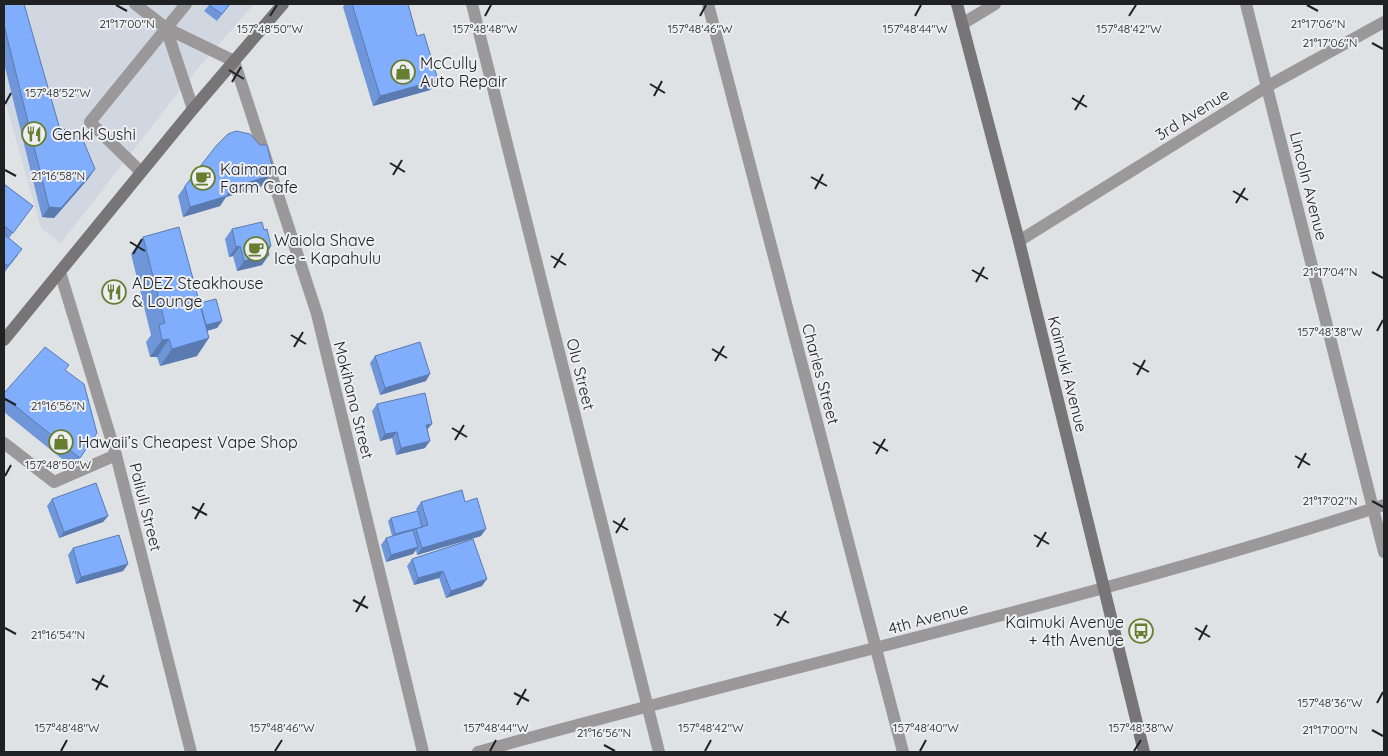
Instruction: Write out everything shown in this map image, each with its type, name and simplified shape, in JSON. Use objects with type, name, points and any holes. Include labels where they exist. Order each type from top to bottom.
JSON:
[{"type":"street","points":[[135,4],[166,28],[234,61]]},
{"type":"street","points":[[141,172],[90,122],[186,4]]},
{"type":"street","points":[[4,340],[193,109],[283,4]]},
{"type":"street","name":"Olu Street","points":[[472,4],[658,752]]},
{"type":"street","name":"Charles Street","points":[[708,4],[903,752]]},
{"type":"street","name":"Kaimuki Avenue","points":[[957,4],[1020,241],[1144,752]]},
{"type":"street","points":[[962,24],[995,4]]},
{"type":"street","name":"Lincoln Avenue","points":[[1246,4],[1379,507],[1384,552]]},
{"type":"street","name":"3rd Avenue","points":[[1020,241],[1268,86],[1384,22]]},
{"type":"street","points":[[166,28],[193,109]]},
{"type":"street","name":"Mokihana Street","points":[[234,61],[317,314],[423,752]]},
{"type":"street","name":"Paliuli Street","points":[[60,272],[116,455],[191,752]]},
{"type":"street","points":[[4,443],[54,482],[116,455]]},
{"type":"street","name":"4th Avenue","points":[[478,752],[646,705],[876,648],[1104,588],[1379,507]]},
{"type":"shaded area","points":[[4,4],[254,4],[188,80],[61,243],[41,228],[4,97]]},
{"type":"building","points":[[4,4],[24,4],[59,126],[83,140],[95,169],[61,208],[49,207],[4,25]]},
{"type":"building","points":[[210,4],[230,4],[222,14]]},
{"type":"building","points":[[352,4],[408,4],[417,36],[424,34],[438,80],[380,96]]},
{"type":"building","points":[[236,131],[250,134],[260,145],[267,145],[272,166],[267,168],[269,176],[230,188],[227,196],[190,207],[185,186],[216,146],[228,134]]},
{"type":"building","points":[[4,184],[33,206],[13,233],[4,226]]},
{"type":"building","points":[[262,222],[264,230],[267,229],[271,246],[267,248],[269,255],[244,261],[240,246],[236,247],[232,229]]},
{"type":"building","points":[[179,227],[209,338],[172,349],[169,339],[162,340],[159,325],[165,323],[143,237]]},
{"type":"building","points":[[4,234],[22,249],[8,266],[4,263]]},
{"type":"building","points":[[216,299],[222,321],[206,325],[200,303]]},
{"type":"building","points":[[420,342],[430,374],[385,388],[375,356]]},
{"type":"building","points":[[45,347],[69,365],[65,370],[84,384],[97,433],[80,458],[4,397],[4,393]]},
{"type":"building","points":[[425,393],[432,424],[426,425],[430,441],[401,448],[397,432],[385,434],[377,404]]},
{"type":"building","points":[[96,483],[108,516],[64,532],[52,499]]},
{"type":"building","points":[[462,490],[465,502],[477,498],[486,529],[422,548],[416,529],[428,525],[421,502]]},
{"type":"building","points":[[418,511],[422,527],[395,534],[391,518]]},
{"type":"building","points":[[413,530],[418,547],[391,555],[386,538]]},
{"type":"building","points":[[119,535],[128,564],[81,577],[73,548]]},
{"type":"building","points":[[473,539],[487,579],[451,591],[443,571],[418,578],[412,559]]},
{"type":"place","name":"McCully Auto Repair","points":[[403,72]]},
{"type":"place","name":"Genki Sushi","points":[[34,134]]},
{"type":"place","name":"Kaimana Farm Cafe","points":[[203,178]]},
{"type":"place","name":"Waiola Shave Ice - Kapahulu","points":[[256,249]]},
{"type":"place","name":"ADEZ Steakhouse & Lounge","points":[[114,292]]},
{"type":"place","name":"Hawaii’s Cheapest Vape Shop","points":[[61,442]]},
{"type":"place","name":"Kaimuki Avenue + 4th Avenue","points":[[1141,631]]}]
